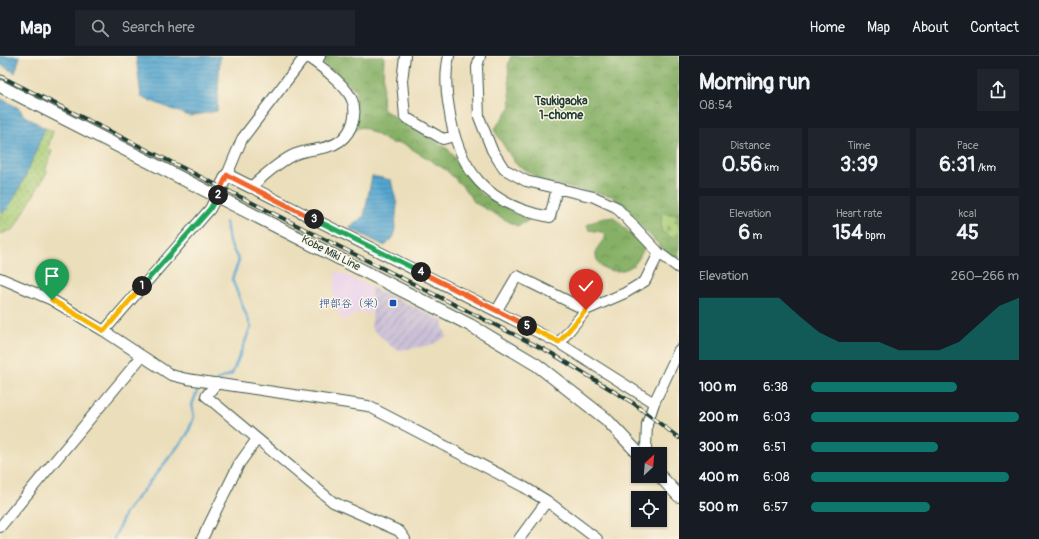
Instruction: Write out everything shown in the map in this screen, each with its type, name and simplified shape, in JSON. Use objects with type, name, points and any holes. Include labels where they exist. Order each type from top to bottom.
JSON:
[{"type":"main road","name":"Kobe Miki Line","points":[[0,86],[218,195],[470,325],[531,361],[606,419],[633,447]]},
{"type":"main road","points":[[218,195],[227,175],[251,187]]},
{"type":"main road","points":[[667,483],[679,496]]},
{"type":"street","points":[[405,56],[402,82],[405,117],[443,139],[454,136]]},
{"type":"street","points":[[449,56],[447,94],[452,130],[468,168],[491,193],[515,208],[550,217],[557,188]]},
{"type":"street","points":[[480,56],[477,67],[479,117],[492,150],[504,169],[526,181],[594,197],[616,207],[659,253],[679,268]]},
{"type":"street","points":[[227,175],[242,139],[268,103],[304,58],[318,59],[352,100],[354,120],[350,130],[340,141],[324,149],[295,154],[270,170],[251,187],[559,342],[654,403]]},
{"type":"street","points":[[104,331],[210,209],[218,195]]},
{"type":"street","points":[[559,342],[586,310],[625,293],[646,281],[659,253]]},
{"type":"street","points":[[497,310],[517,276],[586,310]]},
{"type":"street","points":[[0,278],[52,300],[104,331],[171,375],[368,406],[524,487],[547,501],[597,539]]},
{"type":"street","points":[[646,447],[647,424],[654,403],[679,350]]},
{"type":"street","points":[[0,527],[142,356]]},
{"type":"street","points":[[217,383],[206,396],[257,439],[333,502],[399,531],[405,539]]},
{"type":"street","points":[[202,539],[239,464],[257,439]]},
{"type":"street","points":[[519,539],[547,501]]},
{"type":"shaded area","points":[[336,271],[371,287],[373,313],[361,311],[343,320],[332,303]]},
{"type":"shaded area","points":[[371,287],[444,321],[443,327],[447,336],[432,345],[400,350],[392,347],[371,328],[373,311]]},
{"type":"green space","points":[[322,56],[384,56],[382,109],[448,149],[481,194],[530,220],[517,226],[475,203],[463,187],[446,170],[404,144],[391,143],[363,127],[350,130],[356,90],[319,60]]},
{"type":"green space","points":[[511,56],[679,56],[679,259],[666,252],[612,196],[543,182],[515,163],[494,130],[511,106],[508,65]]},
{"type":"green space","points":[[45,128],[53,131],[48,148],[52,151],[46,168],[47,172],[14,229],[0,234],[0,211],[4,212],[22,183]]},
{"type":"green space","points":[[662,212],[679,216],[679,242],[661,231]]},
{"type":"green space","points":[[614,217],[644,248],[639,258],[632,266],[620,271],[608,270],[599,263],[596,257],[596,250],[606,236],[602,232],[589,230],[587,225],[599,219]]},
{"type":"water","points":[[0,56],[20,56],[15,73],[0,64]]},
{"type":"water","points":[[136,56],[220,56],[217,111],[189,116],[141,97]]},
{"type":"water","points":[[0,98],[20,109],[23,115],[45,128],[22,183],[4,212],[0,211]]},
{"type":"water","points":[[372,176],[391,180],[397,205],[394,237],[385,246],[349,228],[364,216]]},
{"type":"waterway","points":[[217,380],[232,374],[251,327],[232,279],[239,261],[229,242],[226,222]]},
{"type":"waterway","points":[[114,539],[125,513],[187,435],[194,417],[192,405],[198,389],[206,386]]},
{"type":"railway","points":[[0,76],[551,353],[633,403],[679,438]]},
{"type":"place","name":"押部谷（栄）","points":[[393,303]]},
{"type":"district","name":"Tsukigaoka 1-chome","points":[[561,108]]},
{"type":"route","points":[[52,300],[104,331],[177,245],[210,209],[227,175],[559,342],[586,310]]}]
